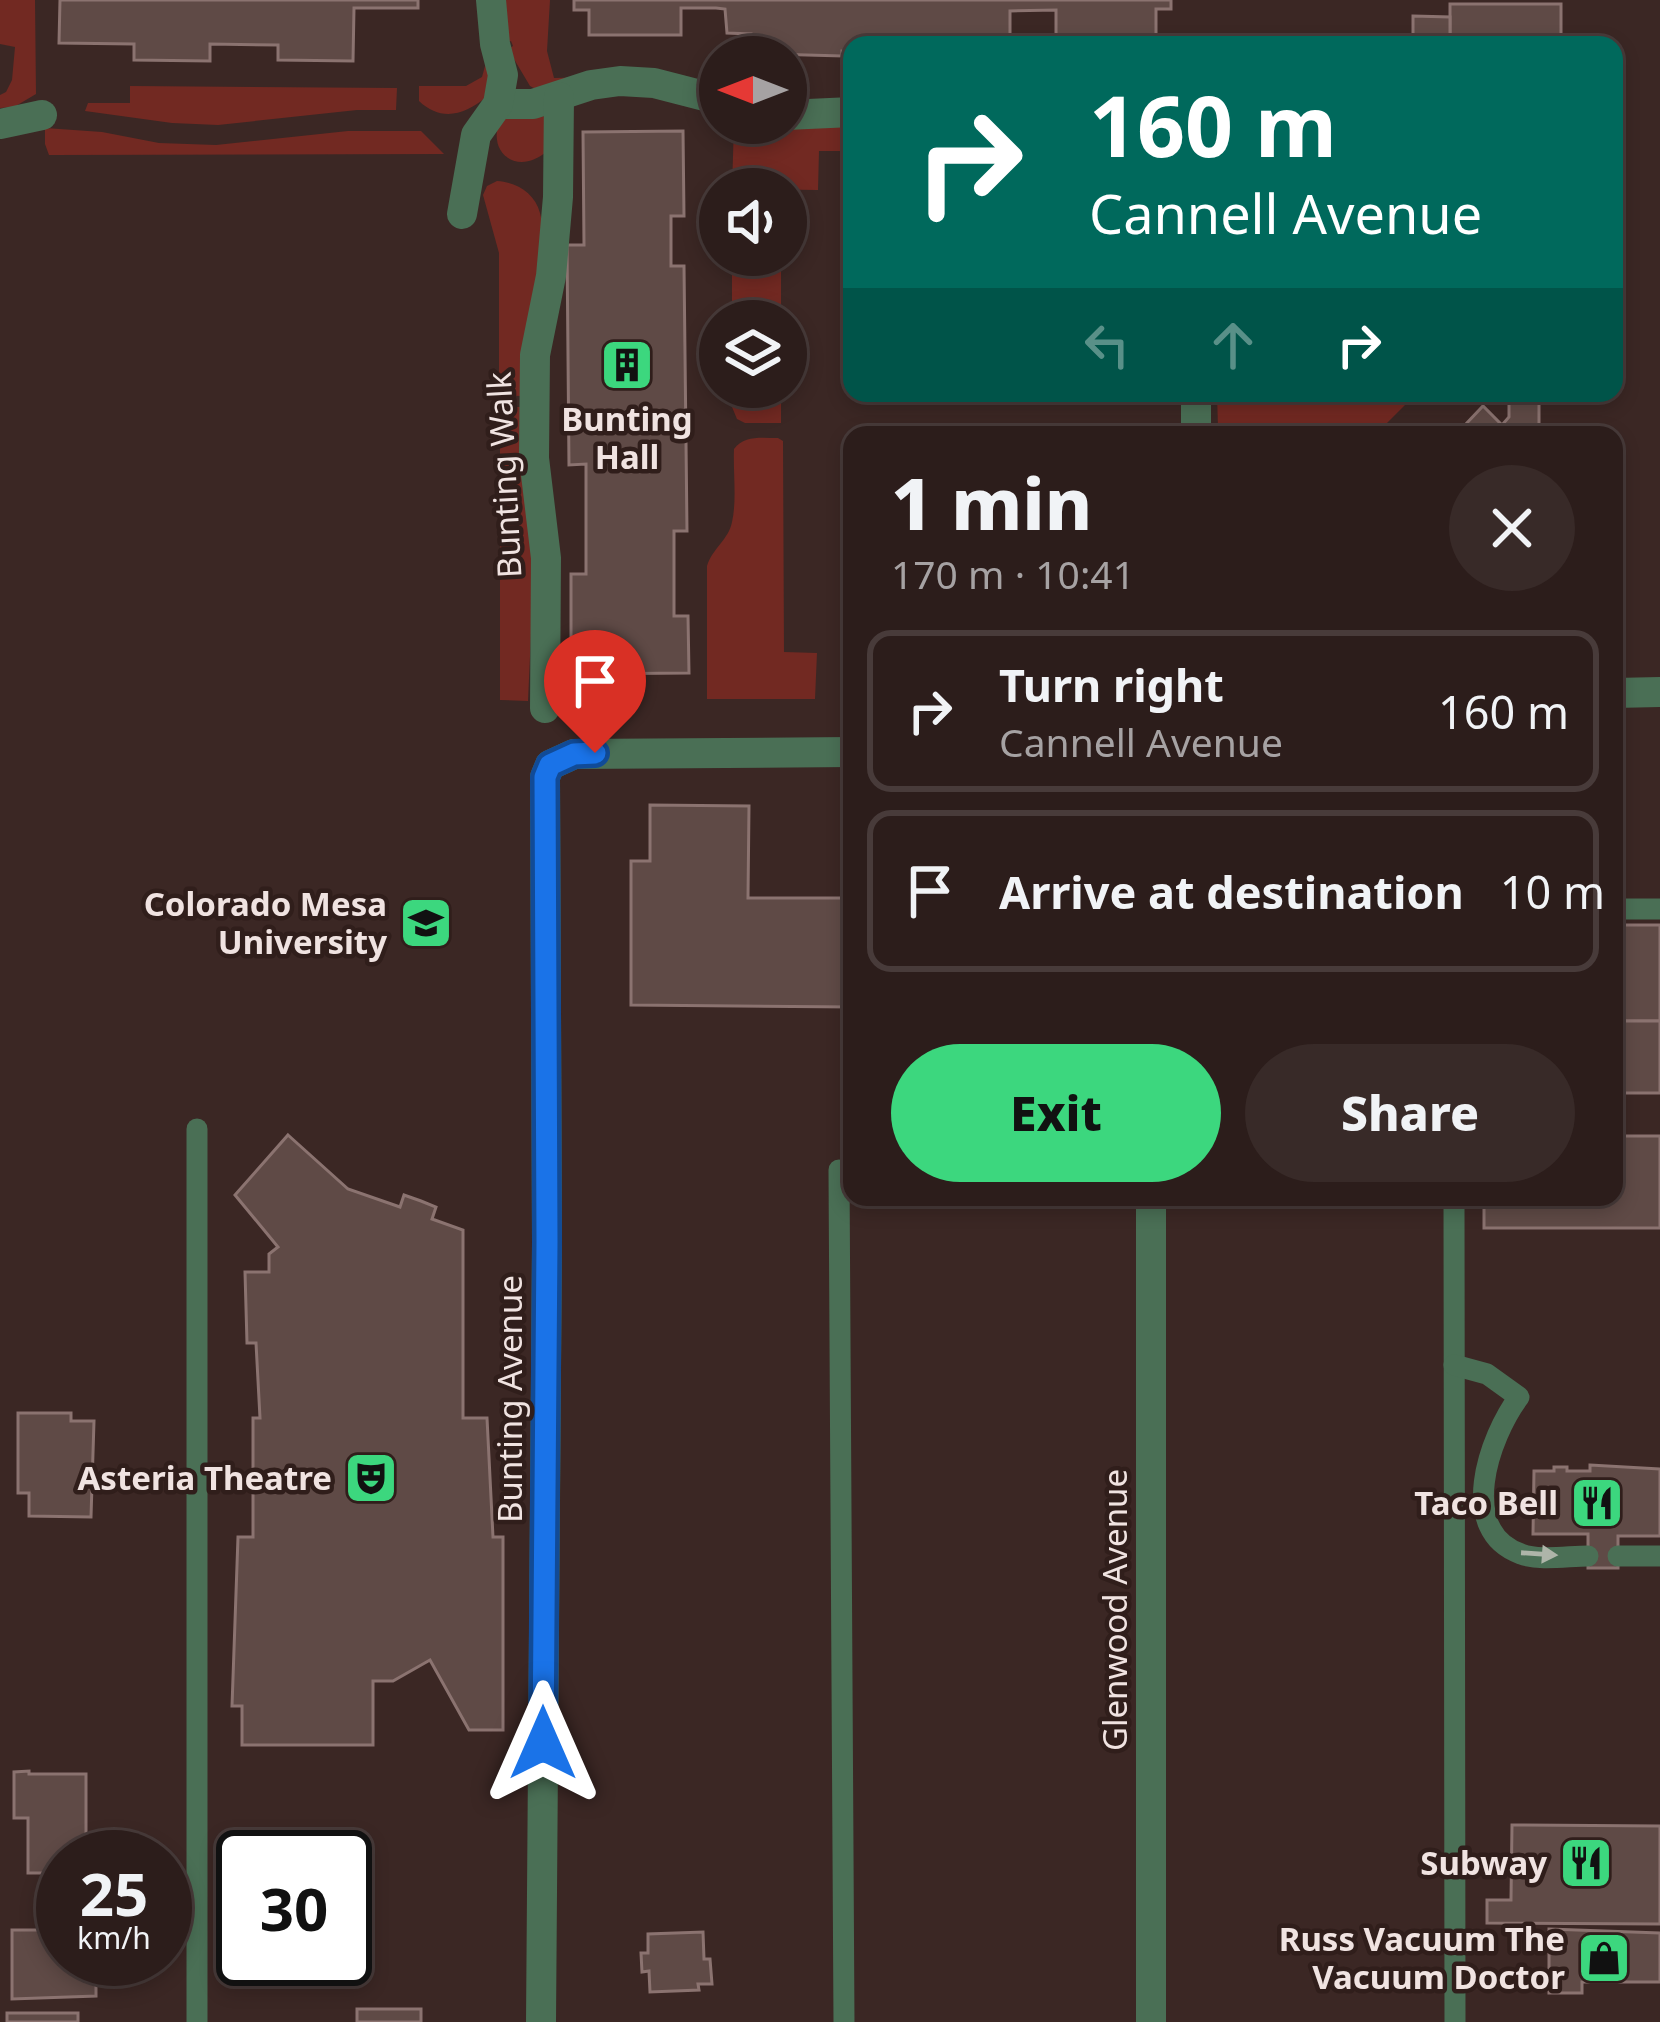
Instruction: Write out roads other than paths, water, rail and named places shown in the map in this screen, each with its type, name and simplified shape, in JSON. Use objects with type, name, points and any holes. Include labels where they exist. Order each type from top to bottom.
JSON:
[{"type":"street","points":[[462,214],[476,135],[498,104],[503,74],[491,0]]},
{"type":"street","points":[[498,104],[533,104],[620,81],[654,82],[699,94]]},
{"type":"street","name":"Bunting Walk","points":[[545,708],[546,557],[534,458],[535,355],[551,276],[559,97]]},
{"type":"street","points":[[807,114],[843,112]]},
{"type":"street","points":[[0,124],[42,116]]},
{"type":"street","points":[[1623,692],[1660,692]]},
{"type":"street","name":"Bunting Avenue","points":[[541,2022],[545,777],[550,765],[574,754],[843,752]]},
{"type":"street","name":"Glenwood Avenue","points":[[1151,1206],[1151,2022]]},
{"type":"lane","points":[[1623,909],[1660,909]]},
{"type":"lane","points":[[197,1129],[197,2022]]},
{"type":"lane","points":[[839,1170],[844,2022]]},
{"type":"lane","points":[[1454,1206],[1455,2022]]},
{"type":"lane","points":[[1454,1365],[1487,1374],[1519,1397],[1496,1436],[1485,1475],[1484,1518],[1496,1540],[1524,1556],[1588,1556]]},
{"type":"lane","points":[[1618,1556],[1660,1556]]},
{"type":"place","name":"Bunting Hall","points":[[627,365]]},
{"type":"place","name":"Colorado Mesa University","points":[[426,923]]},
{"type":"place","name":"Asteria Theatre","points":[[371,1478]]},
{"type":"place","name":"Taco Bell","points":[[1597,1503]]},
{"type":"place","name":"Subway","points":[[1586,1863]]},
{"type":"place","name":"Russ Vacuum The Vacuum Doctor","points":[[1604,1958]]}]
